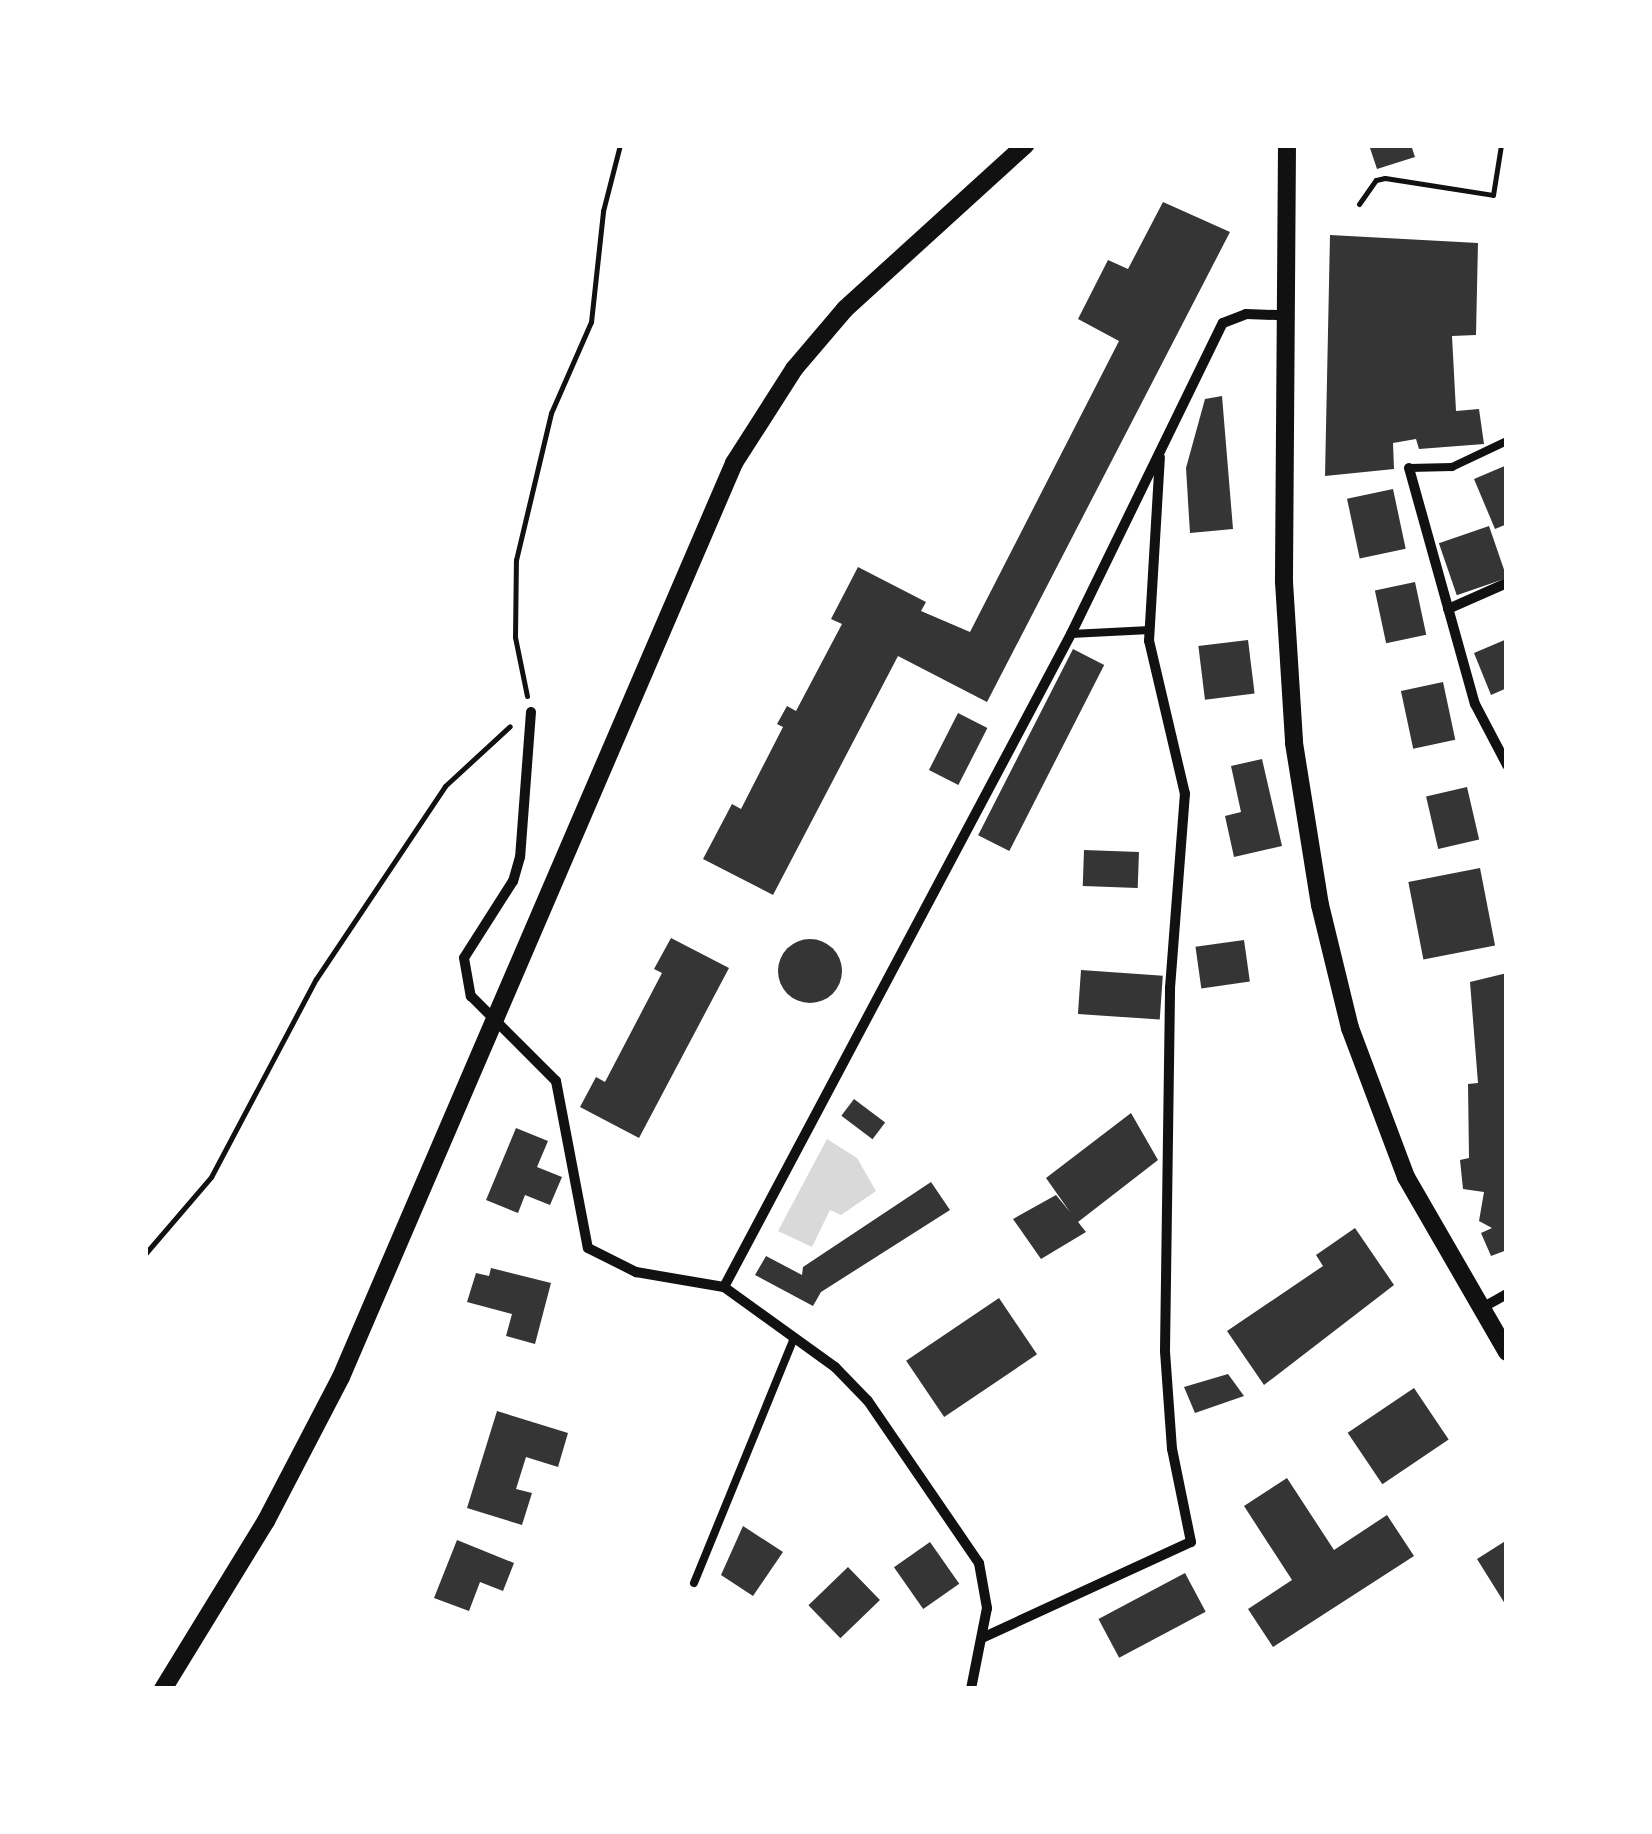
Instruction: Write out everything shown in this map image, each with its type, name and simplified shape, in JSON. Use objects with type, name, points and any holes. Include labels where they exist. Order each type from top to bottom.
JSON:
[{"type":"street","points":[[163,1689],[266,1522],[334,1391],[683,572],[754,428],[794,369],[865,288],[1026,145]]},
{"type":"street","points":[[1287,147],[1287,666],[1320,906],[1350,1028],[1387,1130],[1423,1213],[1507,1352]]},
{"type":"street","points":[[724,1288],[1071,634],[1223,323],[1246,314],[1284,315]]},
{"type":"street","points":[[982,1638],[1191,1542],[1172,1449],[1165,1350],[1170,988],[1186,794],[1150,630],[1160,457]]},
{"type":"street","points":[[1409,468],[1476,704],[1507,765]]},
{"type":"street","points":[[1448,609],[1507,584]]},
{"type":"street","points":[[531,712],[520,857],[513,881],[464,958],[462,974],[485,1014],[556,1081],[588,1248],[636,1272],[724,1288],[836,1367],[868,1400],[979,1563],[988,1608],[971,1689]]},
{"type":"street","points":[[1480,1310],[1507,1294]]},
{"type":"lane","points":[[1409,468],[1452,466],[1507,441]]},
{"type":"lane","points":[[1071,634],[1150,630]]},
{"type":"lane","points":[[694,1583],[794,1340]]},
{"type":"path","points":[[145,1254],[211,1178],[316,979],[444,786],[486,743],[531,712],[514,636],[516,560],[551,413],[591,322],[603,211],[620,145]]},
{"type":"path","points":[[1359,204],[1376,180],[1385,178],[1493,195],[1501,145]]},
{"type":"shaded area","points":[[827,1139],[857,1158],[876,1191],[841,1215],[830,1210],[812,1247],[778,1231]]},
{"type":"building","points":[[1369,145],[1411,145],[1415,157],[1377,169]]},
{"type":"building","points":[[1163,202],[1230,232],[987,702],[898,656],[773,895],[703,859],[732,804],[741,809],[783,727],[777,724],[787,706],[796,711],[842,624],[831,619],[858,567],[926,602],[921,611],[970,632],[1119,341],[1078,319],[1108,260],[1128,269]]},
{"type":"building","points":[[1330,235],[1478,243],[1476,335],[1452,336],[1456,411],[1479,409],[1484,444],[1419,449],[1416,439],[1393,443],[1394,469],[1325,476]]},
{"type":"building","points":[[1222,396],[1233,529],[1190,533],[1186,468],[1205,399]]},
{"type":"building","points":[[1507,465],[1507,524],[1495,529],[1474,479]]},
{"type":"building","points":[[1393,489],[1406,549],[1360,558],[1347,499]]},
{"type":"building","points":[[1489,526],[1507,578],[1457,595],[1439,543]]},
{"type":"building","points":[[1415,582],[1426,635],[1386,643],[1375,591]]},
{"type":"building","points":[[1507,639],[1507,688],[1491,695],[1474,653]]},
{"type":"building","points":[[1248,640],[1255,694],[1205,700],[1198,646]]},
{"type":"building","points":[[1073,649],[1104,665],[1009,851],[978,835]]},
{"type":"building","points":[[1443,682],[1455,740],[1413,749],[1401,691]]},
{"type":"building","points":[[958,713],[987,728],[958,785],[929,770]]},
{"type":"building","points":[[1262,759],[1282,846],[1234,857],[1225,816],[1241,812],[1231,766]]},
{"type":"building","points":[[1467,787],[1479,840],[1438,849],[1426,796]]},
{"type":"building","points":[[1084,850],[1139,852],[1138,888],[1083,886]]},
{"type":"building","points":[[1480,868],[1495,946],[1423,959],[1408,882]]},
{"type":"building","points":[[671,938],[729,968],[639,1138],[580,1107],[596,1077],[605,1082],[662,973],[654,969]]},
{"type":"building","points":[[810,939],[833,948],[842,971],[833,994],[810,1003],[787,994],[778,971],[787,948]]},
{"type":"building","points":[[1244,940],[1250,982],[1201,988],[1195,947]]},
{"type":"building","points":[[1081,970],[1163,976],[1160,1020],[1078,1014]]},
{"type":"building","points":[[1507,973],[1507,1250],[1491,1256],[1481,1233],[1492,1228],[1479,1221],[1484,1192],[1463,1189],[1460,1160],[1469,1158],[1468,1084],[1478,1083],[1470,982]]},
{"type":"building","points":[[854,1099],[885,1122],[873,1139],[841,1116]]},
{"type":"building","points":[[1131,1113],[1158,1160],[1078,1222],[1086,1232],[1041,1259],[1013,1219],[1056,1195],[1070,1212],[1046,1178]]},
{"type":"building","points":[[516,1128],[548,1141],[537,1167],[562,1177],[550,1205],[525,1195],[518,1213],[486,1200]]},
{"type":"building","points":[[931,1182],[950,1210],[821,1292],[813,1306],[755,1275],[766,1256],[802,1275],[803,1267]]},
{"type":"building","points":[[1355,1228],[1394,1285],[1264,1385],[1227,1331],[1323,1266],[1316,1255]]},
{"type":"building","points":[[491,1268],[551,1283],[535,1344],[506,1336],[512,1314],[467,1302],[476,1273],[489,1276]]},
{"type":"building","points":[[999,1298],[1037,1354],[944,1417],[906,1361]]},
{"type":"building","points":[[1228,1374],[1244,1396],[1195,1413],[1184,1387]]},
{"type":"building","points":[[1414,1388],[1449,1439],[1382,1484],[1348,1433]]},
{"type":"building","points":[[497,1411],[568,1433],[558,1467],[526,1457],[516,1489],[532,1493],[522,1525],[467,1508]]},
{"type":"building","points":[[1287,1478],[1334,1550],[1387,1515],[1414,1556],[1273,1647],[1248,1609],[1292,1580],[1244,1506]]},
{"type":"building","points":[[743,1526],[783,1552],[753,1596],[721,1575]]},
{"type":"building","points":[[457,1540],[514,1563],[503,1591],[480,1582],[469,1611],[434,1598]]},
{"type":"building","points":[[1507,1540],[1507,1607],[1477,1559]]},
{"type":"building","points":[[930,1542],[959,1584],[923,1609],[894,1567]]},
{"type":"building","points":[[848,1567],[880,1600],[840,1638],[808,1605]]},
{"type":"building","points":[[1185,1573],[1206,1612],[1119,1658],[1098,1619]]}]
